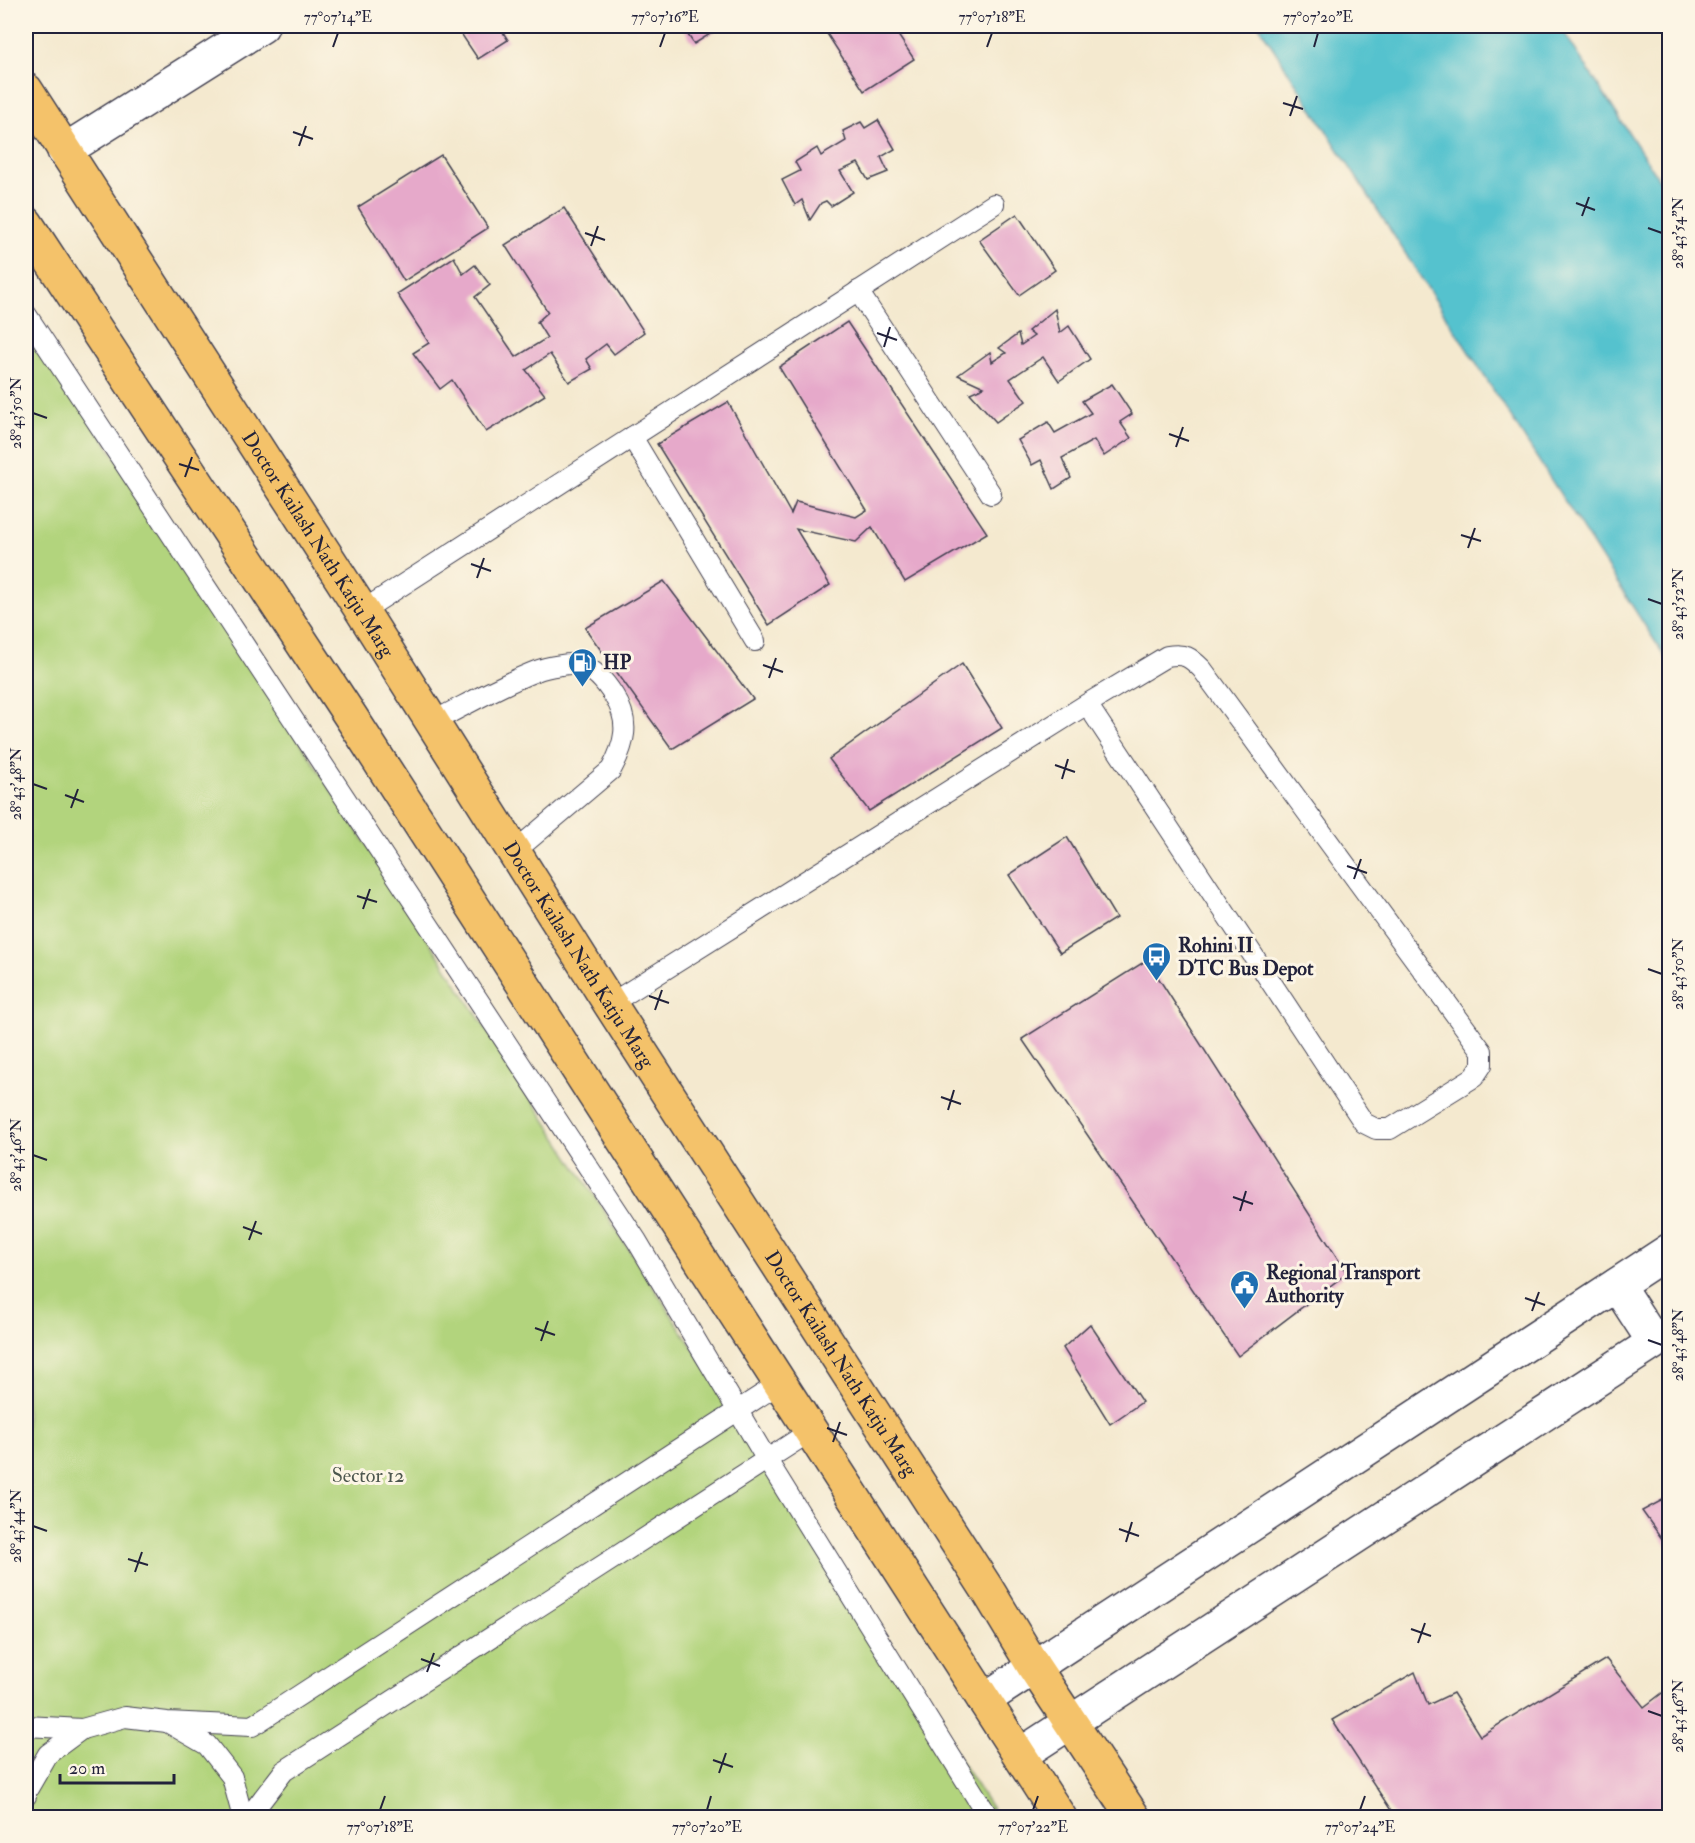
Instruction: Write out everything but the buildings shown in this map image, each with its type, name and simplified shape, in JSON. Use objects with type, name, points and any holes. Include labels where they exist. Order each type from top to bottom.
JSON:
[{"type":"main road","name":"Doctor Kailash Nath Katju Marg","points":[[26,90],[362,611],[610,1004],[987,1589],[1034,1667],[1134,1818]]},
{"type":"main road","points":[[26,223],[351,717],[1060,1818]]},
{"type":"street","points":[[64,151],[262,26]]},
{"type":"street","points":[[984,1700],[1670,1250]]},
{"type":"street","points":[[1020,1755],[1662,1337],[1617,1285]]},
{"type":"lane","points":[[362,611],[994,204]]},
{"type":"lane","points":[[858,291],[991,494]]},
{"type":"lane","points":[[26,314],[624,1221],[767,1460],[989,1818]]},
{"type":"lane","points":[[632,437],[755,641]]},
{"type":"lane","points":[[610,1004],[1087,704],[1167,656],[1179,654],[1192,659],[1482,1051],[1482,1065],[1474,1077],[1390,1129],[1376,1129],[1364,1123],[1087,704]]},
{"type":"lane","points":[[432,722],[538,670],[579,664],[592,670],[609,687],[621,706],[626,724],[619,754],[611,770],[514,852]]},
{"type":"lane","points":[[26,1726],[82,1728],[125,1717],[167,1722],[252,1726],[780,1383]]},
{"type":"lane","points":[[248,1818],[284,1771],[811,1431]]},
{"type":"lane","points":[[167,1722],[207,1745],[232,1777],[243,1818]]},
{"type":"lane","points":[[26,1796],[26,1792],[48,1754],[82,1728]]},
{"type":"green space","name":"Sector 12","points":[[26,319],[997,1817],[26,1817]]},
{"type":"water","points":[[1259,26],[1560,26],[1669,195],[1669,663]]},
{"type":"place","name":"HP","points":[[582,688]]},
{"type":"place","name":"Rohini II DTC Bus Depot","points":[[1157,982]]},
{"type":"place","name":"Regional Transport Authority","points":[[1245,1310]]}]
